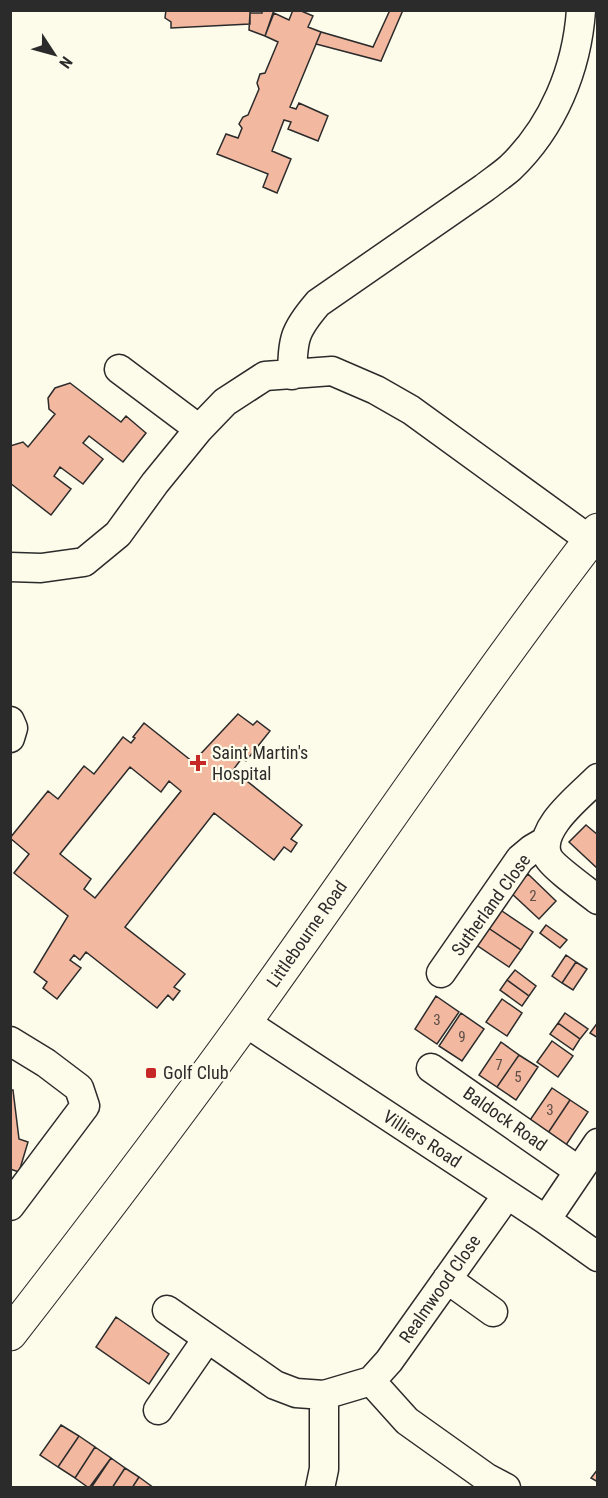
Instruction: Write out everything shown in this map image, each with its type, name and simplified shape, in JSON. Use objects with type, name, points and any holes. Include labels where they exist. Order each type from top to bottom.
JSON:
[{"type":"main road","name":"Littlebourne Road","points":[[10,1334],[88,1234],[245,1022],[430,758],[594,535]]},
{"type":"street","points":[[292,375],[292,344],[302,321],[318,303],[484,188],[510,168],[531,145],[552,113],[571,69],[579,33],[581,10]]},
{"type":"street","points":[[119,369],[199,429]]},
{"type":"street","points":[[10,567],[41,568],[84,562],[118,534],[155,483],[199,429],[225,402],[265,376],[332,371],[376,390],[411,410],[594,535]]},
{"type":"street","points":[[10,722],[13,729],[10,738]]},
{"type":"street","points":[[597,778],[551,827],[544,842],[548,859],[597,900]]},
{"type":"street","name":"Sutherland Close","points":[[441,973],[520,859],[544,842]]},
{"type":"street","name":"Villiers Road","points":[[245,1022],[546,1220],[597,1257]]},
{"type":"street","points":[[10,1041],[46,1063],[79,1088],[85,1106],[10,1206]]},
{"type":"street","name":"Baldock Road","points":[[431,1068],[579,1171]]},
{"type":"street","points":[[546,1220],[597,1143]]},
{"type":"street","name":"Realmwood Close","points":[[371,1381],[389,1361],[507,1195]]},
{"type":"street","points":[[447,1279],[494,1312]]},
{"type":"street","points":[[167,1310],[275,1385],[296,1393],[324,1395],[371,1381],[407,1421],[487,1478],[506,1488]]},
{"type":"street","points":[[158,1410],[207,1339]]},
{"type":"street","points":[[320,1488],[324,1469],[324,1395]]},
{"type":"building","points":[[166,10],[250,10],[250,24],[171,28],[171,22],[165,18]]},
{"type":"building","points":[[262,10],[274,10],[265,36],[249,30],[250,13],[262,13]]},
{"type":"building","points":[[293,10],[313,16],[308,27],[321,32],[290,107],[296,109],[299,103],[328,116],[318,141],[288,129],[291,122],[284,120],[272,151],[291,159],[277,193],[263,187],[268,174],[217,154],[226,134],[238,138],[242,128],[239,124],[243,117],[248,115],[259,89],[257,83],[260,74],[265,73],[278,42],[265,36],[274,13],[289,20]]},
{"type":"building","points":[[390,10],[403,10],[381,61],[316,44],[321,32],[373,47]]},
{"type":"building","points":[[70,383],[121,422],[126,416],[146,433],[123,462],[89,436],[83,443],[103,459],[83,484],[60,467],[54,476],[71,489],[51,515],[10,483],[10,446],[23,442],[28,447],[55,414],[49,409],[48,398],[55,388]]},
{"type":"building","points":[[238,714],[253,725],[257,721],[270,731],[246,761],[242,758],[233,770],[302,825],[291,839],[297,843],[291,852],[284,847],[274,860],[214,813],[125,927],[185,974],[174,987],[180,991],[173,1000],[168,995],[157,1008],[86,952],[80,960],[74,955],[70,960],[81,968],[57,999],[43,988],[47,982],[34,972],[68,916],[14,873],[29,854],[10,838],[48,791],[58,799],[84,766],[94,774],[123,737],[131,743],[144,723],[193,762]],"holes":[[[130,767],[161,792],[169,781],[181,791],[95,898],[84,889],[91,879],[60,854]]]},
{"type":"building","points":[[586,825],[598,835],[598,869],[569,842]]},
{"type":"building","points":[[528,874],[556,901],[539,919],[510,892]]},
{"type":"building","points":[[499,909],[533,932],[521,950],[487,927]]},
{"type":"building","points":[[546,925],[567,940],[560,948],[540,933]]},
{"type":"building","points":[[487,927],[521,950],[509,967],[475,944]]},
{"type":"building","points":[[566,955],[576,962],[562,983],[552,976]]},
{"type":"building","points":[[576,962],[587,969],[573,990],[562,983]]},
{"type":"building","points":[[515,970],[536,986],[529,996],[507,980]]},
{"type":"building","points":[[507,980],[529,996],[522,1006],[500,990]]},
{"type":"building","points":[[436,996],[459,1012],[437,1044],[415,1029]]},
{"type":"building","points":[[502,999],[522,1013],[507,1036],[486,1022]]},
{"type":"building","points":[[461,1013],[484,1029],[462,1061],[439,1046]]},
{"type":"building","points":[[565,1013],[588,1029],[580,1039],[558,1023]]},
{"type":"building","points":[[598,1022],[598,1038],[590,1033]]},
{"type":"building","points":[[558,1023],[580,1039],[573,1050],[550,1034]]},
{"type":"building","points":[[552,1041],[573,1056],[558,1077],[537,1062]]},
{"type":"building","points":[[501,1042],[519,1055],[497,1087],[479,1075]]},
{"type":"building","points":[[519,1055],[538,1067],[516,1100],[497,1087]]},
{"type":"building","points":[[552,1088],[570,1100],[548,1133],[530,1120]]},
{"type":"building","points":[[10,1090],[13,1090],[19,1139],[28,1142],[19,1172],[10,1169]]},
{"type":"building","points":[[570,1100],[588,1112],[566,1145],[548,1133]]},
{"type":"building","points":[[116,1317],[169,1354],[149,1384],[96,1347]]},
{"type":"building","points":[[61,1425],[79,1436],[58,1467],[40,1455]]},
{"type":"building","points":[[79,1436],[95,1447],[75,1478],[58,1467]]},
{"type":"building","points":[[95,1447],[111,1458],[89,1488],[75,1478]]},
{"type":"building","points":[[111,1458],[125,1468],[112,1488],[91,1488]]},
{"type":"building","points":[[125,1468],[139,1477],[132,1488],[112,1488]]},
{"type":"building","points":[[598,1469],[598,1482],[591,1478]]},
{"type":"building","points":[[139,1477],[154,1488],[132,1488]]},
{"type":"place","name":"Saint Martin's Hospital","points":[[198,763]]},
{"type":"place","name":"Golf Club","points":[[151,1073]]}]
